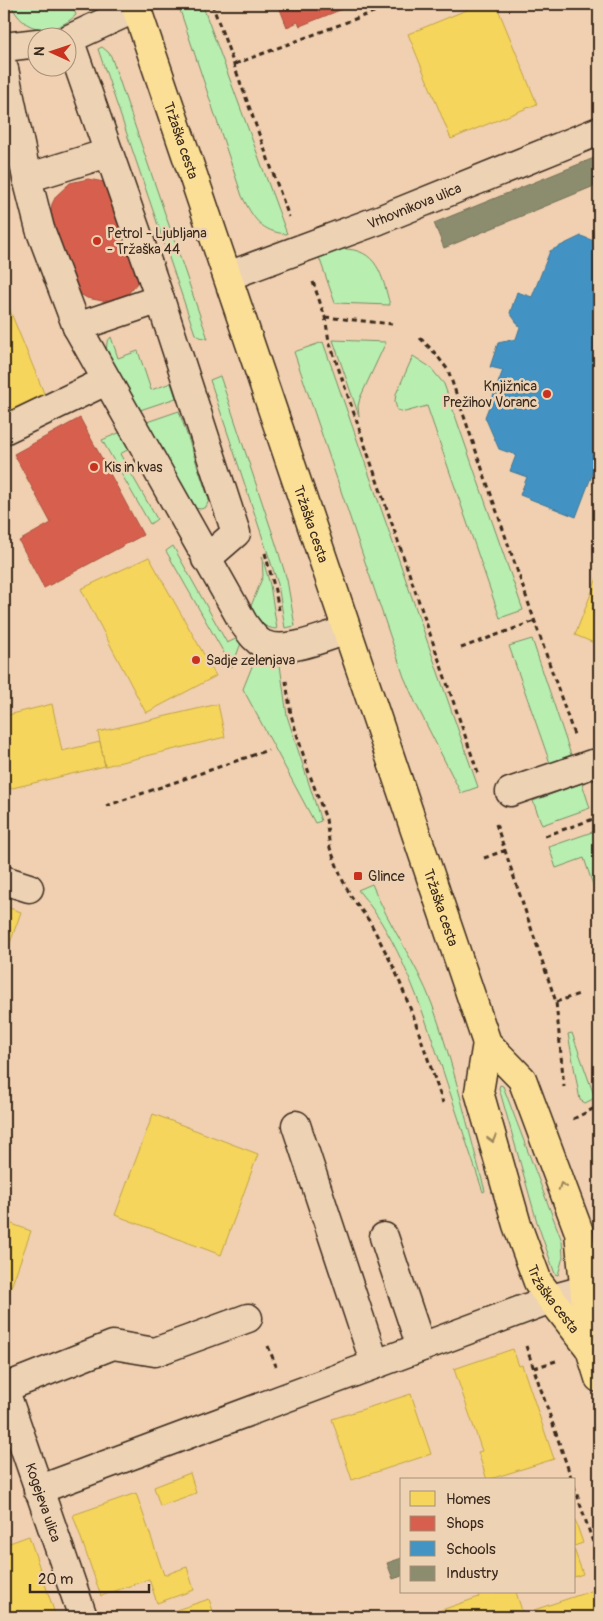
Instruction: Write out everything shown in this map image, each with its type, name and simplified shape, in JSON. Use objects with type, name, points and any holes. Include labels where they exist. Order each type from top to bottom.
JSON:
[{"type":"main road","name":"Tržaška cesta","points":[[136,6],[487,1043],[522,1080],[579,1232],[590,1349],[599,1378]]},
{"type":"main road","name":"Tržaška cesta","points":[[487,1043],[479,1092],[518,1225],[538,1282],[590,1349]]},
{"type":"street","points":[[78,34],[136,6]]},
{"type":"street","points":[[4,48],[28,44]]},
{"type":"street","points":[[78,68],[160,299],[236,532],[206,559]]},
{"type":"street","points":[[4,69],[40,229],[77,327],[244,624],[257,640],[262,643],[268,646],[283,647],[296,646],[347,630]]},
{"type":"street","name":"Vrhovnikova ulica","points":[[228,276],[379,220],[599,131]]},
{"type":"street","points":[[27,178],[108,153]]},
{"type":"street","points":[[77,327],[160,299]]},
{"type":"street","points":[[4,430],[106,381]]},
{"type":"street","points":[[510,792],[592,766]]},
{"type":"street","points":[[4,880],[29,888]]},
{"type":"street","points":[[296,1125],[375,1364]]},
{"type":"street","points":[[384,1237],[421,1347]]},
{"type":"street","points":[[38,1490],[551,1298],[584,1290]]},
{"type":"street","points":[[4,1388],[113,1345],[155,1352],[248,1318]]},
{"type":"street","name":"Kogejeva ulica","points":[[4,1388],[38,1490],[84,1617]]},
{"type":"path","points":[[212,4],[292,225]]},
{"type":"path","points":[[235,64],[396,4]]},
{"type":"path","points":[[310,273],[325,317],[329,341],[482,784]]},
{"type":"path","points":[[325,317],[392,324]]},
{"type":"path","points":[[420,338],[448,370],[535,621],[592,766],[599,809]]},
{"type":"path","points":[[461,648],[535,621]]},
{"type":"path","points":[[285,674],[291,715],[326,819],[330,848],[347,888],[370,922],[395,970],[445,1107]]},
{"type":"path","points":[[106,806],[268,750]]},
{"type":"path","points":[[545,836],[599,817]]},
{"type":"path","points":[[495,822],[556,1002],[565,1093]]},
{"type":"path","points":[[484,858],[509,849]]},
{"type":"path","points":[[556,1002],[579,994]]},
{"type":"path","points":[[569,1114],[570,1121],[599,1106]]},
{"type":"path","points":[[248,1318],[262,1328],[287,1397]]},
{"type":"path","points":[[523,1340],[571,1478]]},
{"type":"path","points":[[534,1368],[544,1365]]},
{"type":"path","points":[[576,1492],[599,1560]]},
{"type":"green space","points":[[11,4],[72,4],[76,15],[67,22],[52,28],[37,28],[23,21],[16,14]]},
{"type":"green space","points":[[178,4],[202,4],[287,234],[278,233],[264,227],[254,217],[242,196]]},
{"type":"green space","points":[[102,47],[111,56],[208,339],[195,334],[98,49]]},
{"type":"green space","points":[[341,249],[363,253],[371,259],[381,274],[390,305],[335,303],[319,257]]},
{"type":"green space","points":[[111,337],[118,358],[138,351],[151,390],[171,383],[176,398],[137,411],[106,354],[107,342]]},
{"type":"green space","points":[[333,340],[386,342],[360,398],[358,406],[359,416]]},
{"type":"green space","points":[[323,342],[478,787],[461,793],[404,677],[294,352]]},
{"type":"green space","points":[[413,356],[430,367],[444,384],[523,610],[500,618],[427,406],[405,412],[397,410],[396,394]]},
{"type":"green space","points":[[220,376],[287,580],[295,626],[285,628],[278,584],[210,380]]},
{"type":"green space","points":[[179,411],[209,500],[206,507],[201,509],[194,508],[144,423]]},
{"type":"green space","points":[[121,432],[131,448],[120,454],[157,519],[150,524],[102,440]]},
{"type":"green space","points":[[173,546],[227,643],[238,638],[241,643],[232,667],[166,551]]},
{"type":"green space","points":[[262,556],[270,585],[277,629],[264,625],[252,611],[251,606],[263,576]]},
{"type":"green space","points":[[532,639],[571,755],[550,763],[509,646]]},
{"type":"green space","points":[[255,659],[270,665],[280,665],[287,716],[321,821],[315,823],[243,689]]},
{"type":"green space","points":[[582,783],[590,808],[542,825],[533,801]]},
{"type":"green space","points":[[598,830],[599,903],[584,858],[556,868],[549,847]]},
{"type":"green space","points":[[372,884],[432,1004],[460,1097],[485,1191],[483,1192],[417,996],[386,930],[358,890]]},
{"type":"green space","points":[[572,1033],[595,1098],[585,1103],[580,1100],[568,1034]]},
{"type":"green space","points":[[500,1085],[503,1086],[562,1241],[563,1257],[558,1275],[555,1274],[537,1222],[499,1088]]},
{"type":"building: Homes","points":[[481,4],[496,4],[537,104],[451,139],[408,34]]},
{"type":"building: Homes","points":[[4,301],[6,301],[46,398],[4,416]]},
{"type":"building: Homes","points":[[149,557],[216,676],[146,713],[81,589]]},
{"type":"building: Homes","points":[[599,573],[599,645],[575,635]]},
{"type":"building: Homes","points":[[52,704],[62,751],[100,742],[105,766],[4,790],[4,716]]},
{"type":"building: Homes","points":[[218,704],[225,737],[105,766],[98,732]]},
{"type":"building: Homes","points":[[4,906],[21,912],[4,960]]},
{"type":"building: Homes","points":[[153,1114],[258,1154],[221,1255],[115,1215]]},
{"type":"building: Homes","points":[[4,1221],[31,1231],[4,1307]]},
{"type":"building: Homes","points":[[513,1349],[519,1366],[522,1365],[554,1459],[493,1478],[486,1478],[478,1452],[482,1451],[454,1369]]},
{"type":"building: Homes","points":[[411,1394],[431,1454],[352,1480],[332,1419]]},
{"type":"building: Homes","points":[[190,1473],[196,1493],[160,1506],[154,1487]]},
{"type":"building: Homes","points":[[136,1493],[164,1575],[187,1567],[194,1590],[157,1603],[149,1579],[101,1596],[73,1515]]},
{"type":"building: Homes","points":[[576,1523],[583,1543],[576,1545]]},
{"type":"building: Homes","points":[[29,1536],[56,1617],[4,1617],[4,1545]]},
{"type":"building: Homes","points":[[576,1555],[583,1574],[576,1576]]},
{"type":"building: Homes","points":[[597,1589],[599,1617],[536,1617],[534,1610]]},
{"type":"building: Homes","points":[[478,1594],[517,1594],[524,1617],[434,1617],[433,1613],[479,1597]]},
{"type":"building: Homes","points":[[209,1599],[215,1617],[156,1617]]},
{"type":"building: Shops","points":[[278,4],[355,4],[300,26],[298,22],[287,27]]},
{"type":"building: Shops","name":"Petrol - Ljubljana - Tržaška 44","points":[[88,179],[111,185],[141,273],[138,282],[127,295],[118,300],[108,302],[87,298],[77,292],[52,229],[50,215],[56,196],[70,183]]},
{"type":"building: Shops","points":[[80,418],[143,535],[44,588],[19,541],[51,523],[14,454]]},
{"type":"building: Schools","name":"Knjižnica Prežihov Voranc","points":[[581,236],[599,243],[599,456],[576,517],[520,495],[527,477],[510,471],[516,455],[499,449],[485,417],[503,370],[490,367],[498,343],[516,339],[520,327],[510,313],[517,292],[532,297],[550,251]]},
{"type":"building: Industry","points":[[599,156],[599,184],[444,248],[434,223]]},
{"type":"building: Industry","points":[[400,1559],[400,1577],[393,1579],[387,1563]]},
{"type":"place","name":"Petrol - Ljubljana - Tržaška 44","points":[[97,241]]},
{"type":"place","name":"Knjižnica Prežihov Voranc","points":[[547,394]]},
{"type":"place","name":"Kis in kvas","points":[[94,467]]},
{"type":"place","name":"Sadje zelenjava","points":[[196,660]]},
{"type":"place","name":"Glince","points":[[358,876]]}]
